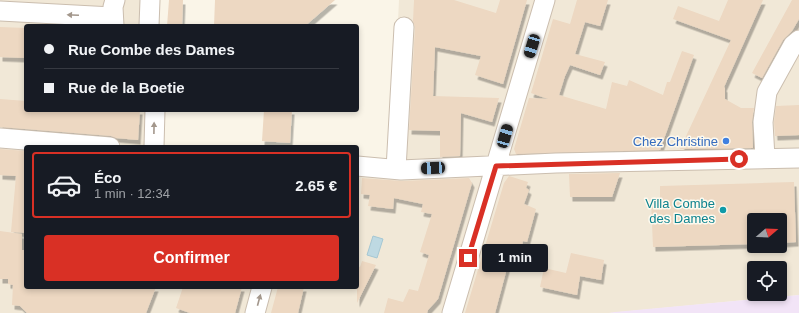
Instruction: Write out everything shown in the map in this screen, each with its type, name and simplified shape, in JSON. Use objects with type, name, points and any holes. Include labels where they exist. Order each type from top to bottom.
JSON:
[{"type":"street","points":[[149,24],[150,0]]},
{"type":"street","points":[[452,313],[545,0]]},
{"type":"street","points":[[0,11],[114,14]]},
{"type":"street","points":[[396,170],[404,27]]},
{"type":"street","points":[[765,158],[763,122],[767,92],[793,45],[799,40]]},
{"type":"street","points":[[154,145],[155,112]]},
{"type":"street","points":[[0,138],[86,145]]},
{"type":"street","points":[[359,166],[396,170],[799,158]]},
{"type":"street","points":[[255,313],[261,289]]},
{"type":"shaded area","points":[[0,0],[148,0],[148,24],[24,24],[24,112],[147,112],[147,145],[118,145],[0,130]]},
{"type":"shaded area","points":[[399,0],[799,0],[799,295],[787,296],[787,261],[747,261],[747,300],[609,313],[0,313],[0,148],[24,148],[24,289],[359,289],[359,164],[391,166]]},
{"type":"shaded area","points":[[799,295],[799,313],[609,313],[747,300],[787,301],[787,296]]},
{"type":"water","points":[[373,236],[383,239],[377,258],[367,255]]},
{"type":"building","points":[[169,0],[183,0],[182,24],[167,24]]},
{"type":"building","points":[[215,0],[335,0],[307,24],[214,24]]},
{"type":"building","points":[[414,0],[454,0],[496,13],[500,0],[527,0],[503,84],[475,75],[481,56],[435,47],[433,96],[499,98],[492,122],[461,113],[460,156],[440,157],[440,131],[409,130],[415,28],[413,21]]},
{"type":"building","points":[[577,0],[608,0],[600,26],[585,22],[575,54],[605,62],[600,75],[570,65],[559,95],[606,109],[612,82],[627,86],[629,80],[663,95],[667,82],[670,82],[682,51],[694,55],[660,150],[516,154],[514,149],[529,98],[548,99],[531,93],[553,19],[570,24]]},
{"type":"building","points":[[728,0],[763,0],[724,87],[725,99],[741,108],[754,108],[752,122],[753,148],[680,149],[731,40],[673,19],[678,6],[719,21]]},
{"type":"building","points":[[792,0],[799,0],[799,19],[792,31],[783,40],[762,78],[752,73]]},
{"type":"building","points":[[0,27],[24,28],[24,58],[0,57]]},
{"type":"building","points":[[0,99],[24,101],[24,112],[140,112],[138,140],[116,138],[111,136],[0,127]]},
{"type":"building","points":[[799,105],[799,135],[775,136],[774,122],[776,106]]},
{"type":"building","points":[[264,112],[292,112],[290,143],[262,141]]},
{"type":"building","points":[[0,149],[24,151],[24,233],[11,232],[16,176],[0,175]]},
{"type":"building","points":[[620,173],[612,197],[570,197],[569,174]]},
{"type":"building","points":[[509,176],[528,182],[526,188],[529,190],[524,204],[536,209],[527,242],[523,241],[521,250],[514,249],[512,258],[510,257],[495,313],[465,313],[504,183]]},
{"type":"building","points":[[362,178],[402,181],[469,178],[472,183],[438,299],[427,313],[384,313],[388,298],[403,302],[409,289],[418,291],[429,255],[420,252],[432,214],[421,212],[423,204],[394,198],[393,209],[368,206],[370,195],[361,194]]},
{"type":"building","name":"Villa Combe des Dames","points":[[794,182],[796,242],[787,243],[787,213],[747,213],[747,244],[653,247],[651,201],[660,200],[660,186]]},
{"type":"building","points":[[0,231],[22,234],[22,250],[24,250],[24,289],[155,289],[146,313],[27,313],[20,306],[12,305],[13,285],[8,284],[8,279],[0,279]]},
{"type":"building","points":[[571,253],[604,260],[601,280],[580,276],[577,295],[540,287],[544,268],[566,273]]},
{"type":"building","points":[[362,261],[376,265],[357,303],[357,289],[359,289],[360,267]]},
{"type":"building","points":[[182,289],[241,289],[235,313],[190,313],[176,308]]},
{"type":"building","points":[[277,289],[304,289],[298,313],[271,313]]},
{"type":"place","name":"Chez Christine","points":[[726,141]]},
{"type":"place","name":"Villa Combe des Dames","points":[[723,210]]},
{"type":"route","points":[[468,258],[496,166],[556,163],[739,159]]}]
